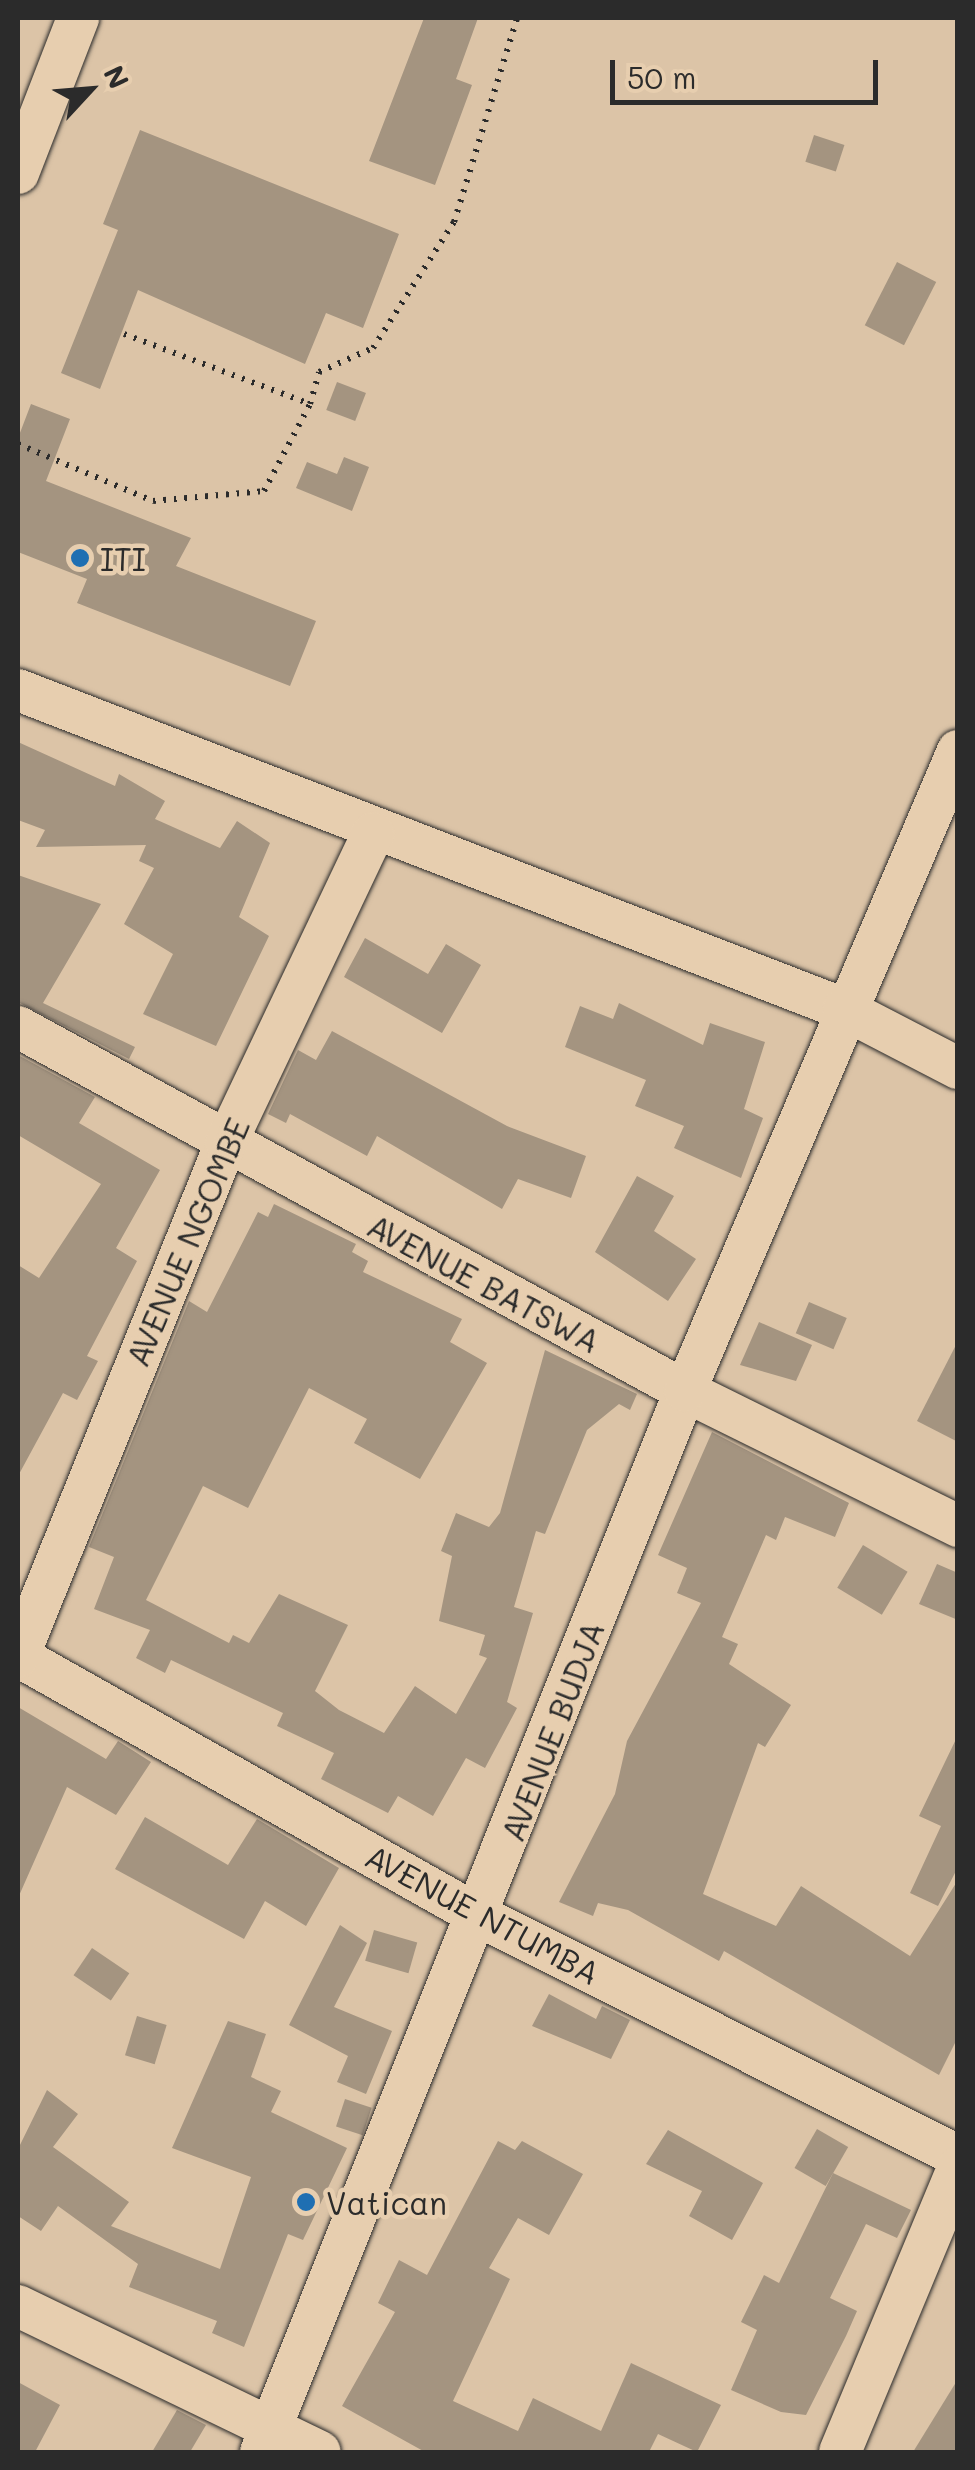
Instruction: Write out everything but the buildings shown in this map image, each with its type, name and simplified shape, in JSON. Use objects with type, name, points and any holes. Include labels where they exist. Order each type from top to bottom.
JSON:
[{"type":"street","points":[[18,173],[78,18]]},
{"type":"street","points":[[18,690],[372,833],[844,1010],[958,1068]]},
{"type":"street","name":"AVENUE BUDJA","points":[[266,2440],[479,1916],[685,1392],[844,1010],[958,751]]},
{"type":"street","name":"AVENUE NGOMBE","points":[[18,1656],[226,1143],[372,833]]},
{"type":"street","name":"AVENUE BATSWA","points":[[18,1027],[685,1392],[958,1526]]},
{"type":"street","name":"AVENUE NTUMBA","points":[[18,1656],[479,1916],[958,2156]]},
{"type":"street","points":[[840,2452],[958,2169]]},
{"type":"street","points":[[18,2306],[266,2440],[320,2452]]},
{"type":"path","points":[[18,444],[153,502],[264,492],[310,404],[319,372],[372,348],[454,222],[517,18]]},
{"type":"path","points":[[124,334],[310,404]]},
{"type":"place","name":"ITI","points":[[80,558]]},
{"type":"place","name":"Vatican","points":[[306,2202]]}]
